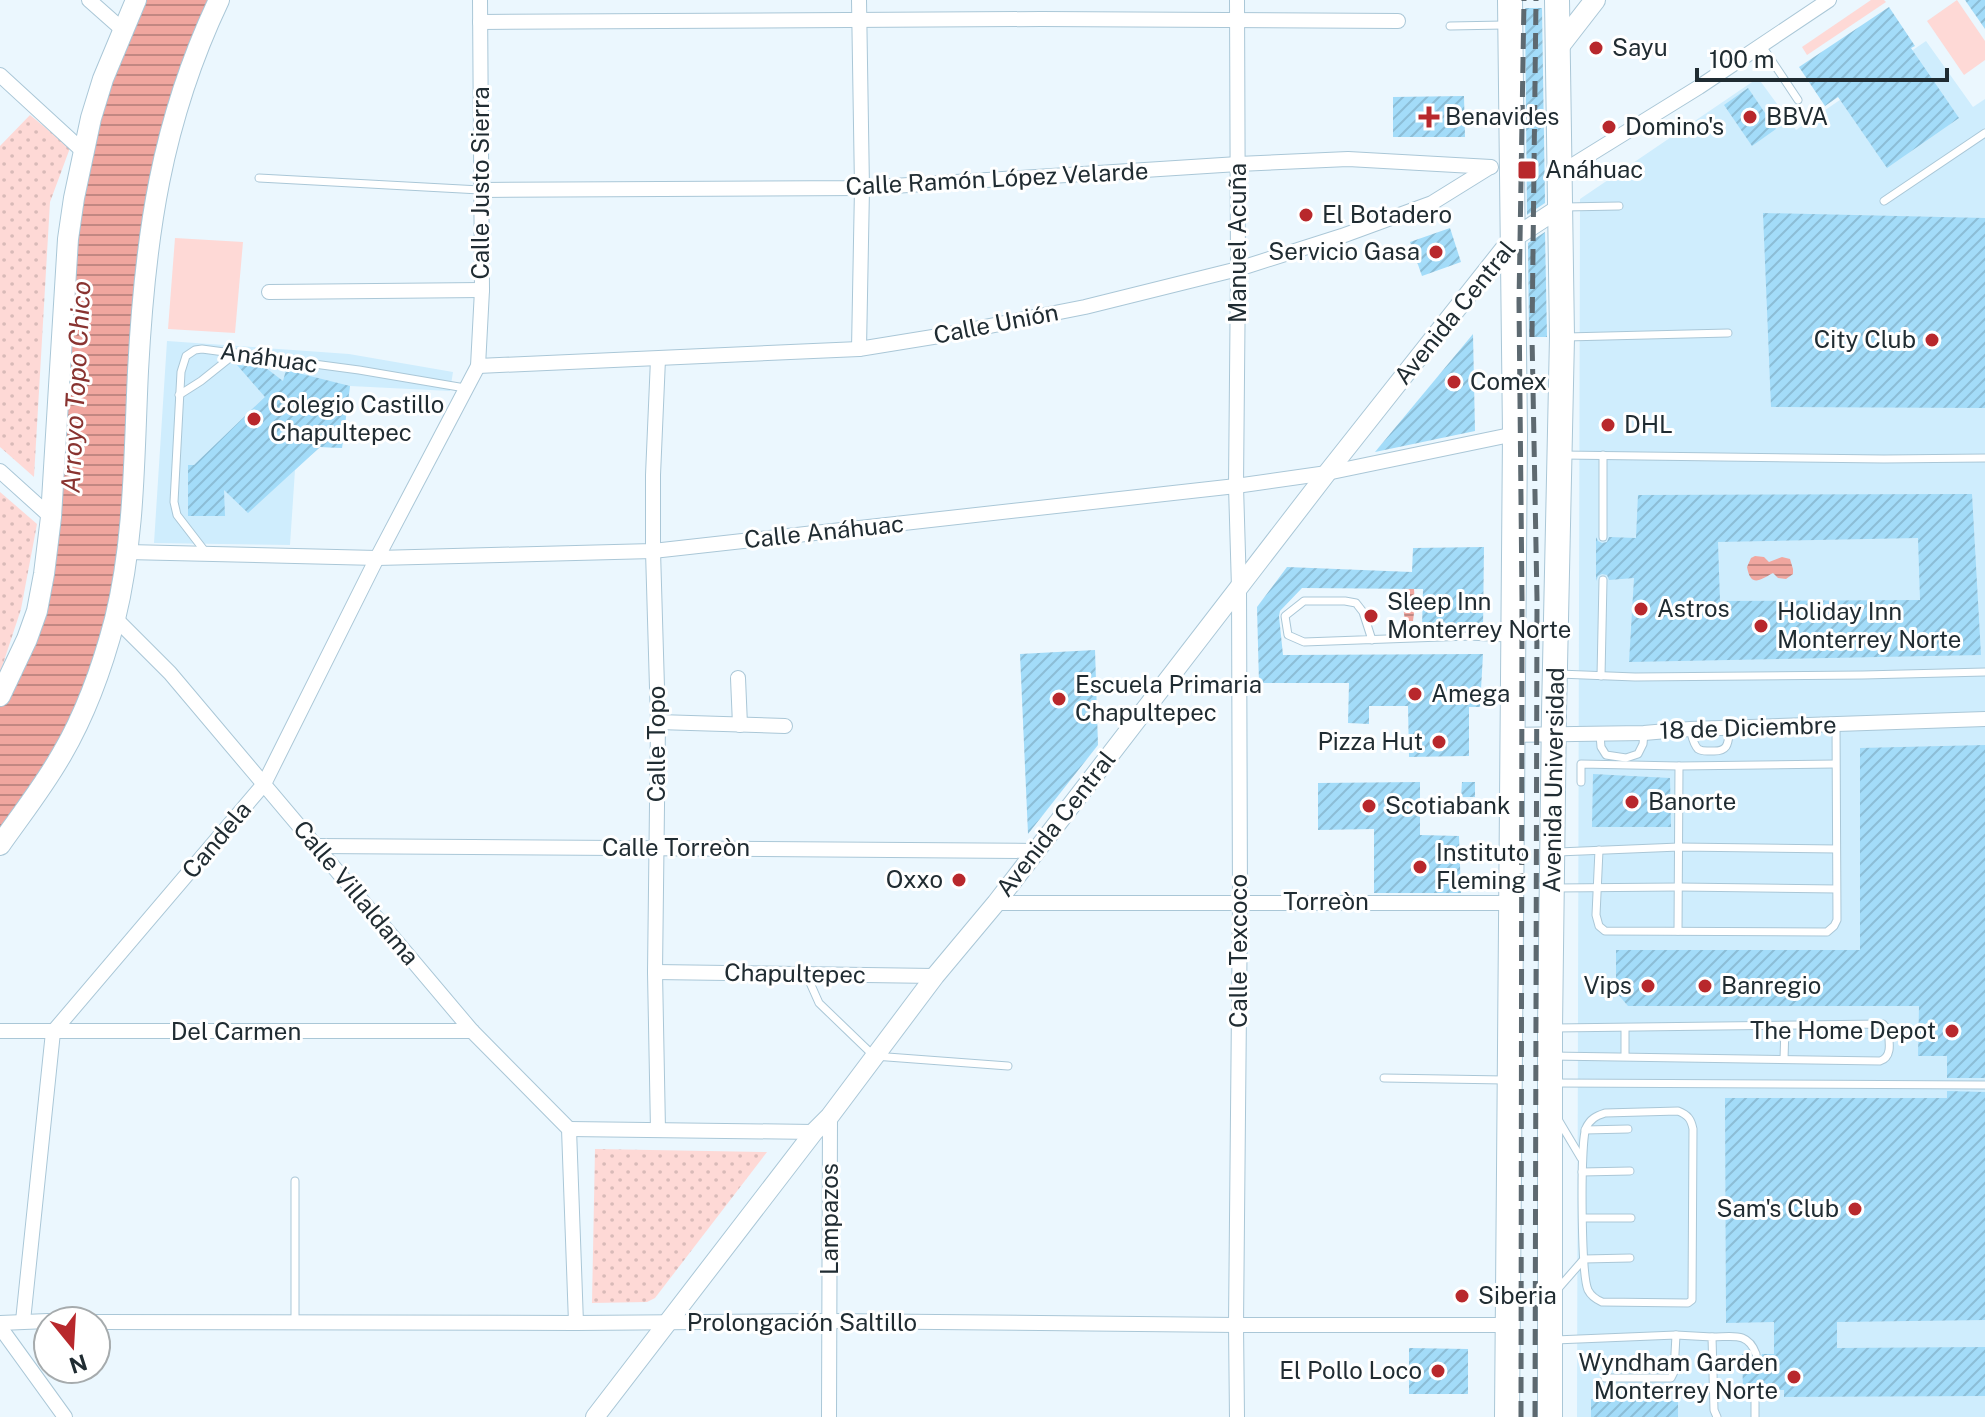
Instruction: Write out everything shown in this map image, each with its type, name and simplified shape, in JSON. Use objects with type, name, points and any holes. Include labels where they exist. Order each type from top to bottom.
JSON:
[{"type":"highway","name":"Avenida Universidad","points":[[1507,1417],[1515,434],[1512,239],[1501,167],[1510,0]]},
{"type":"highway","name":"Avenida Universidad","points":[[1550,1417],[1550,1028],[1562,337],[1557,0]]},
{"type":"main road","points":[[0,696],[27,639],[37,611],[44,574],[51,517],[68,239],[74,198],[91,118],[103,79],[136,0]]},
{"type":"main road","points":[[0,845],[52,771],[74,733],[101,665],[115,618],[127,552],[145,271],[154,200],[182,87],[219,0]]},
{"type":"main road","points":[[1557,49],[1595,0]]},
{"type":"street","points":[[89,0],[124,31]]},
{"type":"street","name":"Calle Justo Sierra","points":[[478,366],[482,290],[480,0]]},
{"type":"street","points":[[859,0],[862,188],[859,349]]},
{"type":"street","name":"Manuel Acuña","points":[[1236,486],[1237,0]]},
{"type":"street","points":[[1560,173],[1699,87],[1829,0]]},
{"type":"street","points":[[480,22],[1398,21]]},
{"type":"street","points":[[0,75],[85,153]]},
{"type":"street","name":"Calle Ramón López Velarde","points":[[482,190],[862,188],[1348,159],[1501,167]]},
{"type":"street","name":"Calle Unión","points":[[478,366],[859,349],[939,336],[1085,307],[1238,269],[1432,203],[1501,167]]},
{"type":"street","name":"Avenida Central","points":[[595,1417],[935,976],[996,903],[1327,473],[1512,239],[1561,207]]},
{"type":"street","points":[[269,292],[482,290]]},
{"type":"street","name":"Calle Topo","points":[[658,359],[653,475],[658,722],[655,972],[658,1130]]},
{"type":"street","name":"Candela","points":[[53,1032],[264,784],[377,558],[478,366]]},
{"type":"street","name":"Calle Anáhuac","points":[[127,552],[377,558],[653,551],[1236,486],[1327,473],[1515,434]]},
{"type":"street","points":[[0,471],[51,517]]},
{"type":"street","name":"Calle Texcoco","points":[[1236,486],[1240,902],[1237,1417]]},
{"type":"street","name":"Calle Villaldama","points":[[115,618],[170,673],[472,1031],[569,1129]]},
{"type":"street","points":[[738,678],[740,725]]},
{"type":"street","name":"18 de Diciembre","points":[[1512,735],[1644,733],[1985,719]]},
{"type":"street","points":[[658,722],[785,726]]},
{"type":"street","name":"Calle Torreòn","points":[[316,846],[1036,851]]},
{"type":"street","name":"Torreòn","points":[[996,903],[1512,903]]},
{"type":"street","name":"Chapultepec","points":[[655,972],[935,976]]},
{"type":"street","name":"Del Carmen","points":[[0,1031],[472,1031]]},
{"type":"street","points":[[23,1321],[53,1032]]},
{"type":"street","name":"Lampazos","points":[[829,1417],[830,1116]]},
{"type":"street","points":[[576,1323],[569,1129],[814,1132]]},
{"type":"street","points":[[32,1321],[0,1325],[65,1417]]},
{"type":"street","name":"Prolongación Saltillo","points":[[112,1322],[829,1321],[1508,1325]]},
{"type":"lane","points":[[1450,26],[1510,25]]},
{"type":"lane","points":[[1762,45],[1798,100]]},
{"type":"lane","points":[[1884,201],[1985,133]]},
{"type":"lane","points":[[259,178],[482,190]]},
{"type":"lane","points":[[1561,207],[1619,206]]},
{"type":"lane","points":[[1562,337],[1728,333]]},
{"type":"lane","name":"Anáhuac","points":[[207,554],[175,509],[181,372],[186,356],[195,350],[359,370],[465,388]]},
{"type":"lane","points":[[179,395],[236,353]]},
{"type":"lane","points":[[1559,455],[1985,458]]},
{"type":"lane","points":[[1603,455],[1603,537]]},
{"type":"lane","points":[[1601,676],[1603,580]]},
{"type":"lane","points":[[1372,640],[1363,612],[1356,603],[1304,601],[1285,616],[1288,635],[1304,642],[1372,640],[1469,636],[1513,638]]},
{"type":"lane","points":[[1555,674],[1635,677],[1985,672]]},
{"type":"lane","points":[[1599,850],[1596,915],[1599,926],[1605,931],[1827,932],[1837,920],[1836,724]]},
{"type":"lane","points":[[1690,729],[1699,749],[1719,752],[1727,746],[1730,728]]},
{"type":"lane","points":[[1599,732],[1601,747],[1611,758],[1638,754],[1644,733]]},
{"type":"lane","points":[[1581,782],[1581,764],[1835,764]]},
{"type":"lane","points":[[1678,931],[1679,766]]},
{"type":"lane","points":[[1553,852],[1679,847],[1836,849]]},
{"type":"lane","points":[[1553,888],[1836,889]]},
{"type":"lane","points":[[806,974],[819,1003],[874,1056],[1008,1066]]},
{"type":"lane","points":[[1550,1028],[1883,1024],[1888,1030],[1889,1055],[1880,1061],[1550,1056]]},
{"type":"lane","points":[[1784,1059],[1785,1026]]},
{"type":"lane","points":[[1625,1028],[1625,1056]]},
{"type":"lane","points":[[1384,1078],[1510,1080]]},
{"type":"lane","points":[[1582,1160],[1550,1094],[1985,1085]]},
{"type":"lane","points":[[1678,1111],[1690,1118],[1693,1129],[1692,1300],[1688,1303],[1602,1302],[1595,1299],[1587,1288],[1584,1259],[1582,1160],[1585,1130],[1594,1117],[1605,1113],[1678,1111]]},
{"type":"lane","points":[[1585,1130],[1628,1129]]},
{"type":"lane","points":[[1582,1172],[1630,1171]]},
{"type":"lane","points":[[295,1181],[295,1322]]},
{"type":"lane","points":[[1583,1218],[1631,1218]]},
{"type":"lane","points":[[1549,1299],[1584,1259],[1630,1258]]},
{"type":"lane","points":[[1549,1340],[1676,1335],[1742,1338],[1752,1344],[1756,1354]]},
{"type":"lane","points":[[1605,1378],[1671,1378],[1676,1335]]},
{"type":"lane","points":[[1712,1337],[1714,1410],[1717,1417]]},
{"type":"lane","points":[[1755,1390],[1755,1417]]},
{"type":"shaded area","points":[[1871,0],[1886,2],[1807,55],[1802,47]]},
{"type":"shaded area","points":[[1957,0],[1985,41],[1985,60],[1964,75],[1927,21]]},
{"type":"shaded area","points":[[1926,41],[1973,107],[1985,99],[1985,1417],[1577,1417],[1580,199],[1758,78],[1796,130]]},
{"type":"shaded area","points":[[30,115],[70,148],[50,202],[34,477],[0,447],[0,146]]},
{"type":"shaded area","points":[[175,238],[243,242],[235,333],[168,329]]},
{"type":"shaded area","name":"Colegio Castillo Chapultepec","points":[[167,341],[349,354],[453,372],[450,391],[350,386],[342,448],[320,447],[295,470],[290,545],[154,543]]},
{"type":"shaded area","points":[[0,492],[37,524],[21,609],[0,673]]},
{"type":"shaded area","points":[[595,1149],[767,1152],[655,1298],[647,1302],[592,1303]]},
{"type":"water","name":"Arroyo Topo Chico","points":[[136,0],[219,0],[167,142],[133,470],[101,665],[0,845],[0,693],[37,611],[74,198]]},
{"type":"water","points":[[1755,556],[1764,557],[1769,562],[1782,557],[1790,559],[1793,574],[1786,579],[1778,578],[1773,573],[1754,580],[1747,567]]},
{"type":"water","points":[[1404,588],[1414,589],[1413,621],[1405,621]]},
{"type":"building","points":[[1965,0],[1985,0],[1985,29]]},
{"type":"building","points":[[1889,7],[1915,46],[1911,48],[1959,118],[1887,168],[1838,97],[1825,106],[1799,67]]},
{"type":"building","points":[[1525,8],[1542,8],[1545,203],[1527,215]]},
{"type":"building","name":"BBVA","points":[[1748,88],[1776,129],[1752,146],[1724,105]]},
{"type":"building","name":"Benavides","points":[[1464,96],[1465,137],[1393,137],[1393,97]]},
{"type":"building","points":[[1763,213],[1985,218],[1985,408],[1771,407]]},
{"type":"building","name":"Servicio Gasa","points":[[1450,228],[1461,262],[1422,276],[1410,242]]},
{"type":"building","points":[[1545,232],[1547,337],[1529,337],[1528,243]]},
{"type":"building","name":"Comex","points":[[1473,334],[1475,431],[1375,452]]},
{"type":"building","points":[[237,365],[266,368],[283,381],[286,370],[350,386],[342,448],[320,447],[248,513],[224,490],[225,516],[188,516],[188,465],[194,465],[265,397]]},
{"type":"building","points":[[1972,494],[1981,655],[1629,662],[1634,578],[1609,580],[1607,575],[1602,574],[1596,581],[1596,537],[1602,543],[1607,542],[1609,537],[1636,538],[1638,495]],"holes":[[[1918,538],[1920,600],[1720,601],[1718,542]]]},
{"type":"building","points":[[1484,547],[1483,629],[1422,628],[1423,589],[1302,588],[1280,611],[1279,616],[1283,655],[1483,654],[1480,707],[1469,707],[1469,756],[1409,757],[1408,706],[1369,706],[1369,724],[1348,723],[1349,683],[1259,683],[1257,607],[1287,567],[1412,572],[1413,548]]},
{"type":"building","name":"Escuela Primaria Chapultepec","points":[[1095,650],[1098,745],[1028,834],[1020,654]]},
{"type":"building","points":[[1985,745],[1985,1078],[1947,1078],[1947,1056],[1918,1056],[1919,1006],[1628,1006],[1616,992],[1616,950],[1860,950],[1860,748]]},
{"type":"building","name":"Banorte","points":[[1593,774],[1670,778],[1671,827],[1592,827]]},
{"type":"building","points":[[1420,782],[1420,835],[1459,836],[1461,893],[1374,893],[1374,829],[1318,830],[1318,783]]},
{"type":"building","points":[[1462,782],[1475,782],[1475,797],[1461,797]]},
{"type":"building","name":"Sam's Club","points":[[1947,1091],[1985,1092],[1985,1320],[1837,1322],[1837,1348],[1985,1347],[1985,1396],[1784,1397],[1784,1390],[1762,1390],[1756,1384],[1743,1390],[1742,1354],[1749,1354],[1756,1360],[1762,1354],[1774,1354],[1774,1322],[1726,1323],[1725,1098],[1947,1098]]},
{"type":"building","name":"El Pollo Loco","points":[[1409,1348],[1468,1349],[1468,1394],[1409,1394]]},
{"type":"building","points":[[1591,1399],[1678,1401],[1678,1417],[1591,1417]]},
{"type":"railway","points":[[1521,1417],[1522,599],[1519,302],[1524,0]]},
{"type":"railway","points":[[1535,1417],[1537,599],[1532,336],[1536,0]]},
{"type":"place","name":"Sayu","points":[[1596,48]]},
{"type":"place","name":"Benavides","points":[[1429,117]]},
{"type":"place","name":"BBVA","points":[[1750,117]]},
{"type":"place","name":"Domino's","points":[[1609,127]]},
{"type":"place","name":"Anáhuac","points":[[1527,170]]},
{"type":"place","name":"El Botadero","points":[[1306,215]]},
{"type":"place","name":"Servicio Gasa","points":[[1436,252]]},
{"type":"place","name":"City Club","points":[[1932,340]]},
{"type":"place","name":"Comex","points":[[1454,382]]},
{"type":"place","name":"Colegio Castillo Chapultepec","points":[[254,419]]},
{"type":"place","name":"DHL","points":[[1608,425]]},
{"type":"place","name":"Astros","points":[[1641,609]]},
{"type":"place","name":"Sleep Inn Monterrey Norte","points":[[1371,616]]},
{"type":"place","name":"Holiday Inn Monterrey Norte","points":[[1761,626]]},
{"type":"place","name":"Amega","points":[[1415,694]]},
{"type":"place","name":"Escuela Primaria Chapultepec","points":[[1059,699]]},
{"type":"place","name":"Pizza Hut","points":[[1439,742]]},
{"type":"place","name":"Banorte","points":[[1632,802]]},
{"type":"place","name":"Scotiabank","points":[[1369,806]]},
{"type":"place","name":"Instituto Fleming","points":[[1420,867]]},
{"type":"place","name":"Oxxo","points":[[959,880]]},
{"type":"place","name":"Vips","points":[[1648,986]]},
{"type":"place","name":"Banregio","points":[[1705,986]]},
{"type":"place","name":"The Home Depot","points":[[1952,1031]]},
{"type":"place","name":"Sam's Club","points":[[1855,1209]]},
{"type":"place","name":"Siberia","points":[[1462,1296]]},
{"type":"place","name":"El Pollo Loco","points":[[1438,1371]]},
{"type":"place","name":"Wyndham Garden Monterrey Norte","points":[[1794,1377]]}]
